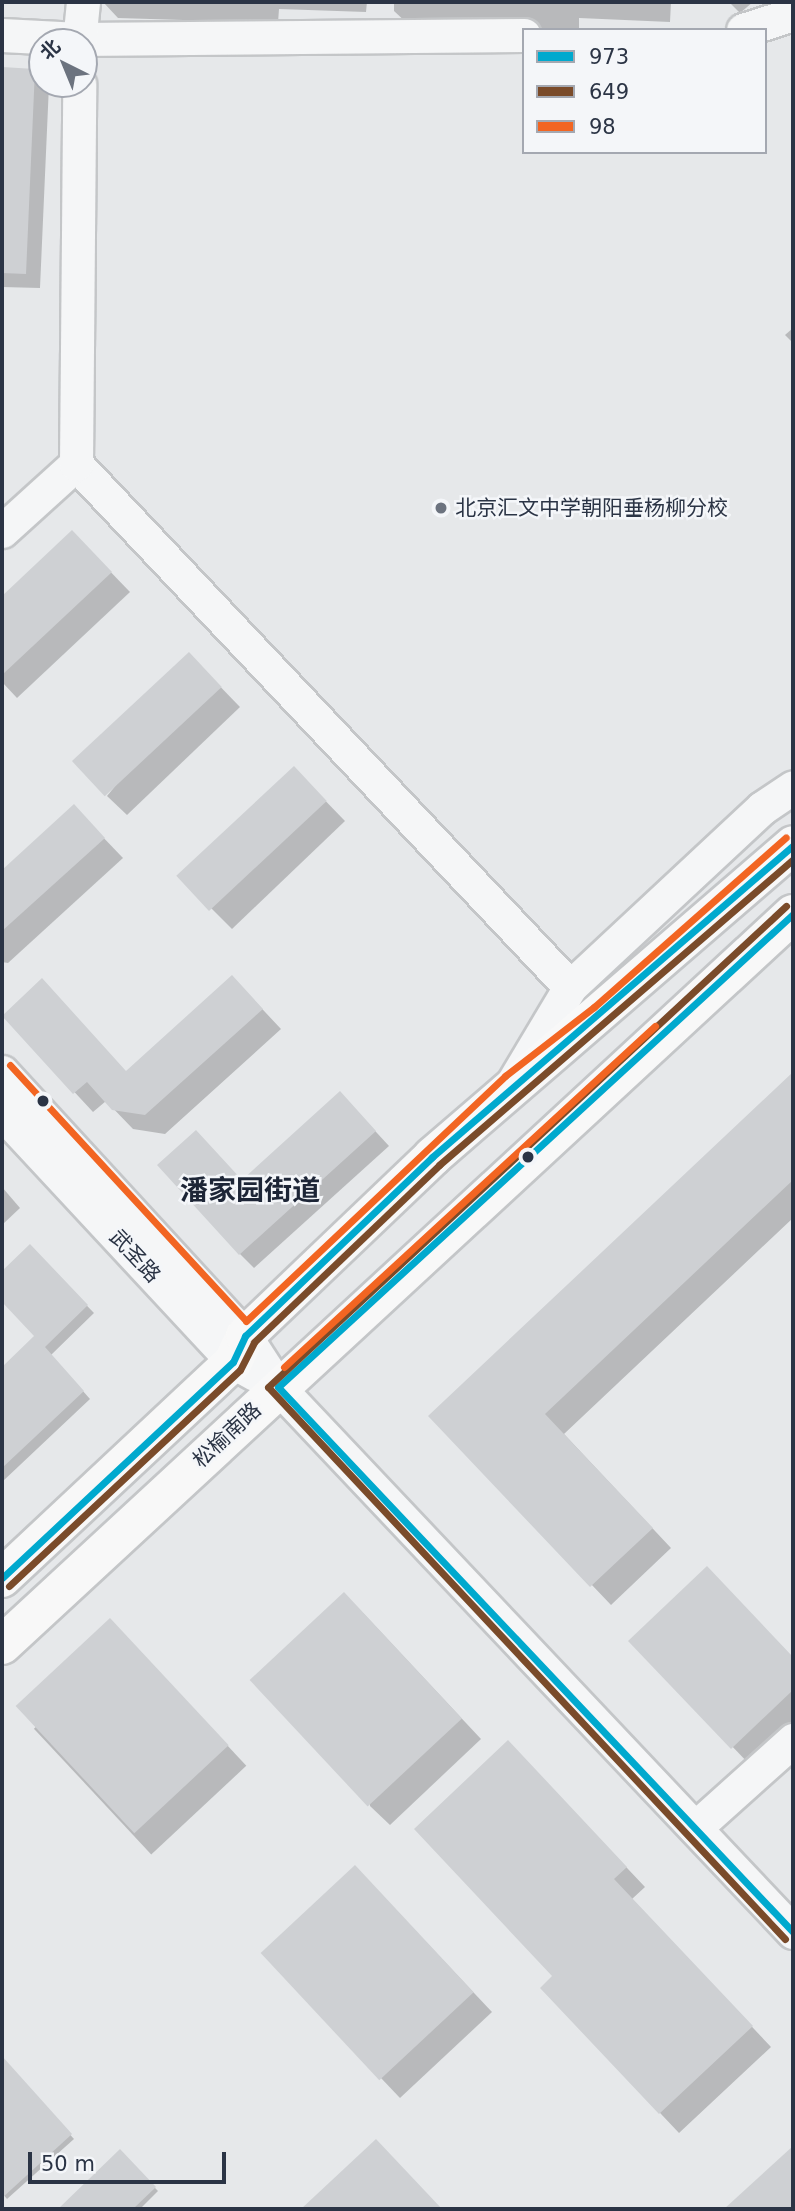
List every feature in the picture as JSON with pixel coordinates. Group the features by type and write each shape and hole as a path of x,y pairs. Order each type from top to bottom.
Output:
{"main road":[{"path":"2,1578 512,1084 601,1015 793,845"},
{"name":"松榆南路","path":"2,1645 278,1387 793,914"}],"street":[{"path":"80,28 83,2"},
{"path":"749,28 793,14"},
{"path":"2,35 28,37"},
{"path":"98,41 522,35"},
{"path":"79,98 76,464 570,987"},
{"path":"2,531 76,464"},
{"path":"512,1084 570,987 762,808 793,787"},
{"name":"武圣路","path":"2,1072 239,1349"},
{"name":"武圣路","path":"2,1113 239,1349"},
{"path":"239,1349 793,1932"},
{"path":"695,1828 793,1740"}],"building":[{"path":"2,67 28,69 28,98 34,98 26,274 2,273"},
{"path":"72,530 112,572 2,675 2,596"},
{"path":"189,652 222,687 105,796 72,761"},
{"path":"294,766 327,801 209,911 176,876"},
{"path":"74,804 105,838 2,931 2,870"},
{"path":"232,975 263,1009 145,1115 112,1110 87,1082 73,1094 2,1016 42,978 126,1071"},
{"path":"793,1072 793,1180 545,1414 653,1528 590,1587 428,1416"},
{"path":"340,1091 376,1131 239,1255 157,1165 196,1130 242,1180"},
{"path":"30,1244 88,1305 45,1347 84,1391 2,1468 2,1367 34,1336 2,1302 2,1271"},
{"path":"707,1566 793,1657 793,1690 731,1749 628,1641"},
{"path":"344,1592 462,1719 368,1807 250,1680"},
{"path":"110,1618 229,1745 134,1833 16,1706"},
{"path":"508,1740 627,1867 614,1879 753,2026 659,2114 540,1988 552,1976 414,1829"},
{"path":"355,1865 474,1992 379,2080 261,1953"},
{"path":"2,2056 72,2134 2,2198"},
{"path":"376,2139 442,2209 301,2209"},
{"path":"793,2146 793,2209 724,2209"},
{"path":"120,2149 156,2187 133,2209 58,2209"}],"transit line":[{"name":"98","path":"10,1065 246,1321 505,1076 594,1007 786,837"},
{"name":"973","path":"2,1578 233,1362 245,1336 432,1157 793,845"},
{"name":"649","path":"9,1586 240,1370 254,1342 439,1165 793,859"},
{"name":"649","path":"785,1939 268,1387 786,906"},
{"name":"973","path":"793,914 278,1387 793,1932"},
{"name":"98","path":"284,1367 655,1026"}],"place":[{"name":"北京汇文中学朝阳垂杨柳分校","path":"441,508"}],"district":[{"name":"潘家园街道","path":"250,1191"}]}
